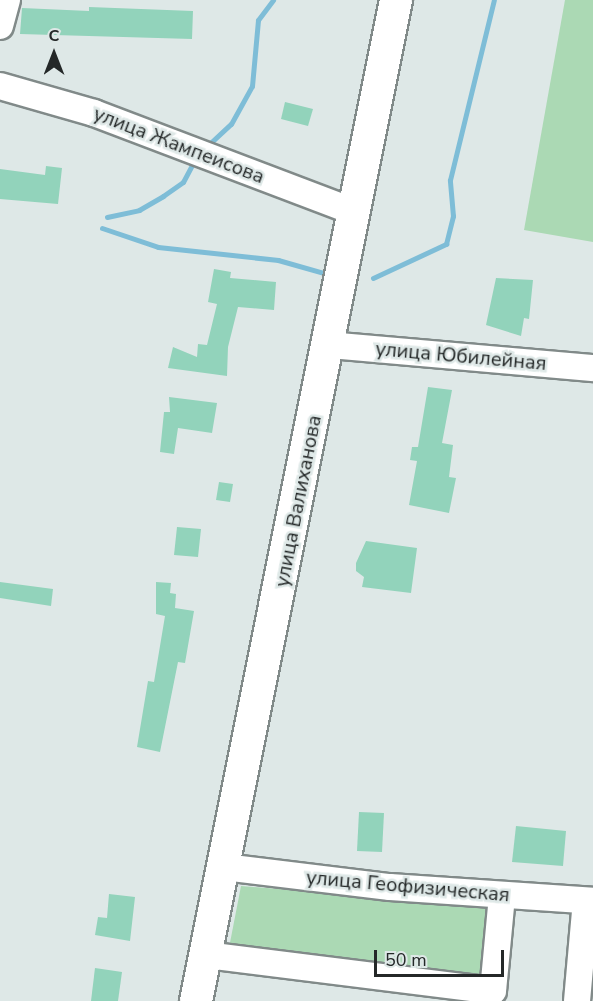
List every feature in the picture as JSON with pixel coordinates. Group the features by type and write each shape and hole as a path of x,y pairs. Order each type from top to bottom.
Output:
{"main road":[{"name":"улица Валиханова","path":"196,1001 329,345 396,0"}],"street":[{"path":"0,26 7,0"},
{"name":"улица Жампеисова","path":"0,86 94,113 355,212"},
{"name":"улица Юбилейная","path":"329,345 593,368"},
{"name":"улица Геофизическая","path":"224,867 390,887 589,901"},
{"path":"206,955 493,991 502,895"},
{"path":"577,1001 589,901"}],"green space":[{"path":"565,0 593,0 593,242 524,230"},
{"path":"241,886 496,906 488,985 228,953"}],"building":[{"path":"89,7 193,11 192,39 20,34 22,8 89,11"},
{"path":"285,102 313,109 308,126 281,119"},
{"path":"46,166 62,168 58,204 0,199 0,169 45,175"},
{"path":"214,269 231,272 230,278 276,282 274,310 238,307 228,347 227,376 168,368 173,347 197,357 198,344 207,345 217,304 208,302"},
{"path":"496,278 533,280 529,319 524,318 521,336 486,325"},
{"path":"428,387 452,390 442,443 453,445 449,477 456,478 449,513 409,505 417,461 410,460 412,447 418,447"},
{"path":"169,397 217,403 212,433 178,428 174,454 160,452 164,412 170,412"},
{"path":"219,482 233,484 230,502 216,500"},
{"path":"177,527 201,529 198,557 174,555"},
{"path":"366,541 417,548 411,593 362,587 364,577 356,571 356,563"},
{"path":"0,582 53,589 51,606 0,598"},
{"path":"156,582 171,583 170,593 176,594 175,608 194,611 185,663 178,662 160,752 137,747 148,681 154,682 165,616 156,614"},
{"path":"359,812 384,813 382,852 357,851"},
{"path":"516,826 566,831 563,866 512,862"},
{"path":"109,894 135,897 130,941 95,935 98,917 107,918"},
{"path":"95,968 122,972 118,1001 91,1001"}],"waterway":[{"path":"206,147 231,124 252,86 258,20 273,0"},
{"path":"373,278 446,244 453,216 450,180 494,0"},
{"path":"107,217 139,210 163,196 183,182 196,158"},
{"path":"102,228 158,247 278,260 324,273"}]}
